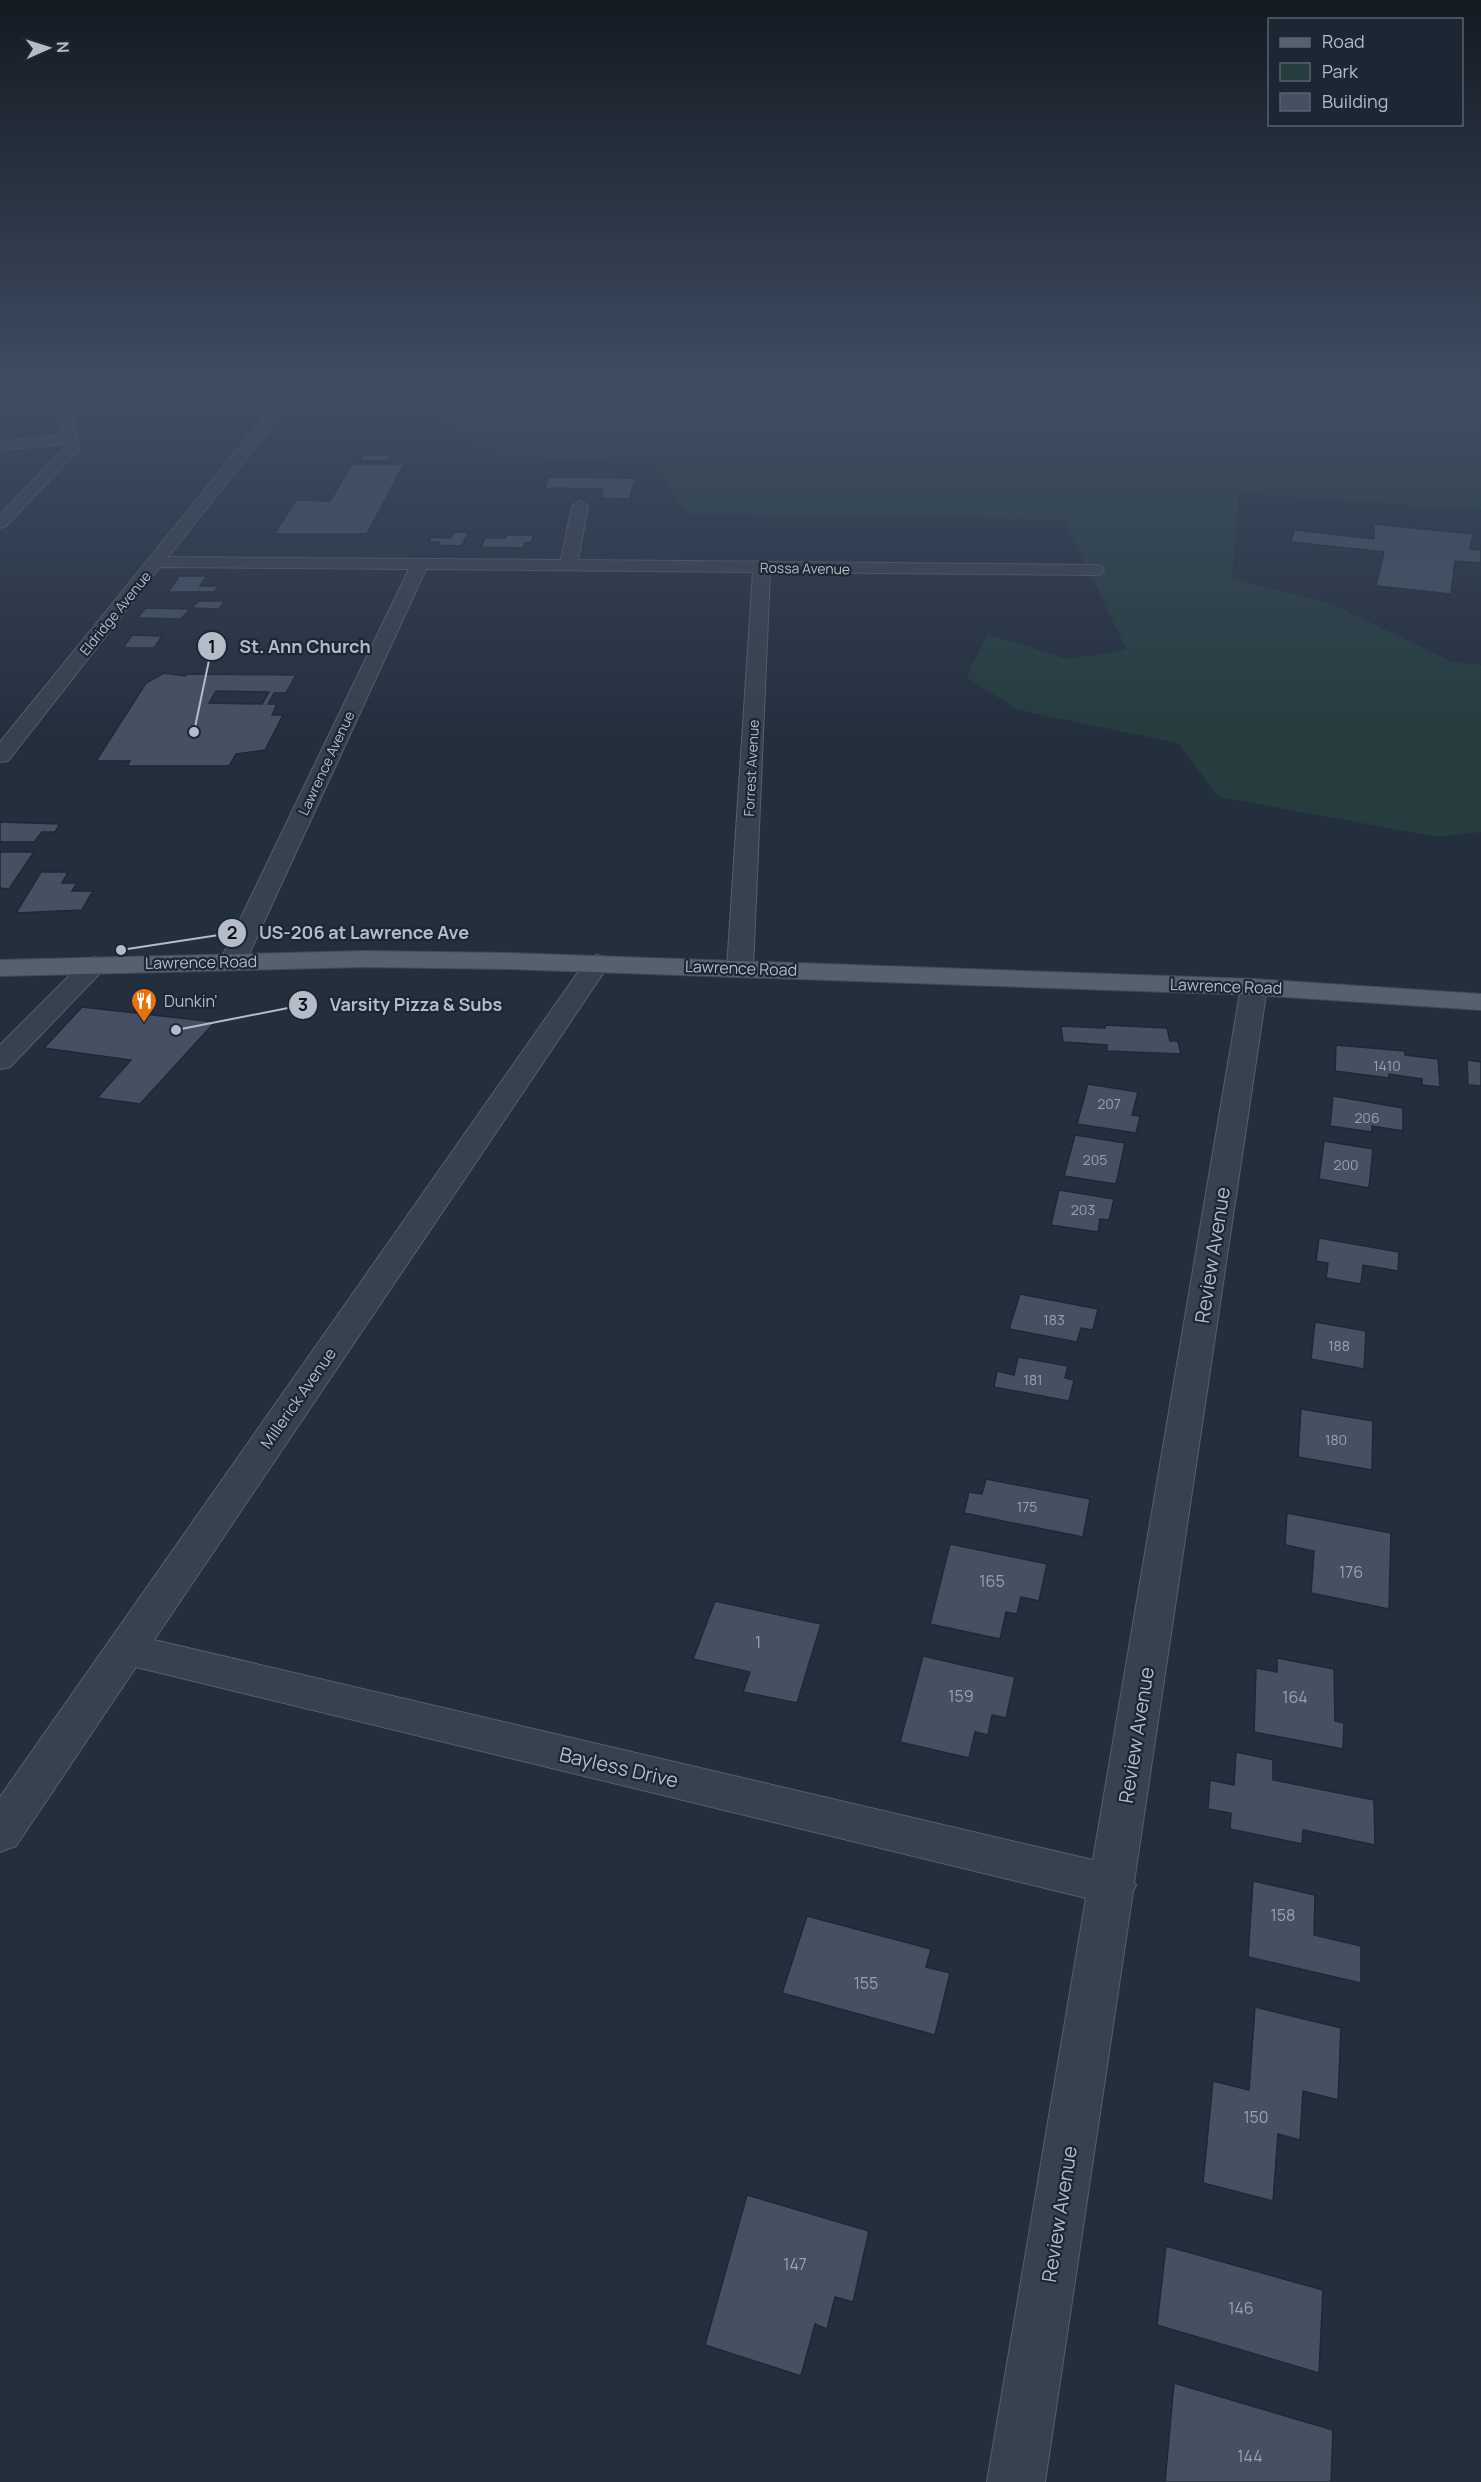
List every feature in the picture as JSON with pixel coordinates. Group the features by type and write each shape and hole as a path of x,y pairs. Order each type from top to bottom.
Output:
{"main road":[{"name":"Lawrence Road","path":"0,968 375,959 597,963 1254,987 1481,1002"}],"street":[{"path":"0,523 22,501"},
{"name":"Eldridge Avenue","path":"0,756 204,501"},
{"path":"568,566 580,506"},
{"name":"Rossa Avenue","path":"155,562 1095,570"},
{"name":"Lawrence Avenue","path":"232,962 420,564"},
{"name":"Forrest Avenue","path":"740,969 762,567"},
{"name":"Millerick Avenue","path":"0,1833 597,963"},
{"path":"0,1061 94,965"},
{"name":"Review Avenue","path":"1016,2482 1113,1885 1254,987"},
{"name":"Bayless Drive","path":"126,1649 1113,1885"}],"green space":[{"path":"678,501 1238,501 1232,578 1330,603 1452,662 1481,665 1481,832 1437,837 1219,797 1178,743 1018,710 966,677 987,634 1067,659 1127,650 1064,520 686,513"},
{"path":"1350,501 1481,501 1481,510"}],"building":[{"path":"295,501 385,501 367,534 274,534"},
{"path":"1374,524 1473,534 1470,549 1481,550 1481,563 1455,561 1451,594 1376,586 1384,552 1291,542 1294,530 1374,539"},
{"path":"454,532 469,532 461,546 437,545 439,542 429,542 431,537 451,538"},
{"path":"507,535 534,535 531,543 525,543 523,548 481,547 485,538 505,538"},
{"path":"179,576 207,576 200,586 218,586 214,592 168,592"},
{"path":"198,601 225,601 219,609 192,608"},
{"path":"146,608 190,609 181,619 137,618"},
{"path":"132,635 162,636 154,648 123,648"},
{"path":"164,673 185,676 187,674 296,675 286,693 274,693 268,704 277,704 272,715 283,715 265,750 236,754 229,766 127,766 130,761 96,761 146,683","holes":["216,691 269,692 262,704 209,703"]},
{"path":"0,822 60,824 55,832 42,832 34,842 0,842"},
{"path":"0,852 34,852 9,889 0,888"},
{"path":"41,872 68,872 62,883 77,883 72,891 93,891 82,910 16,913"},
{"path":"82,1007 215,1022 140,1104 97,1098 131,1060 44,1048"},
{"path":"1106,1025 1167,1028 1170,1041 1178,1041 1181,1054 1107,1051 1107,1045 1063,1042 1061,1026 1105,1028"},
{"path":"1336,1045 1405,1051 1405,1055 1438,1059 1440,1087 1422,1085 1422,1079 1389,1074 1389,1078 1335,1071"},
{"path":"1467,1060 1481,1062 1481,1086 1468,1085"},
{"path":"1088,1084 1138,1092 1132,1115 1140,1116 1136,1133 1077,1124"},
{"path":"1333,1096 1403,1108 1403,1131 1372,1126 1372,1132 1330,1126"},
{"path":"1075,1135 1125,1143 1116,1184 1064,1176"},
{"path":"1324,1141 1373,1149 1369,1188 1319,1179"},
{"path":"1059,1190 1114,1199 1109,1220 1100,1219 1098,1232 1051,1225"},
{"path":"1319,1238 1399,1252 1398,1271 1363,1265 1361,1284 1326,1278 1328,1263 1316,1261"},
{"path":"1020,1294 1098,1309 1093,1330 1081,1328 1077,1342 1009,1329"},
{"path":"1315,1322 1366,1331 1364,1369 1311,1359"},
{"path":"1018,1357 1068,1366 1065,1378 1074,1380 1069,1401 994,1387 997,1371 1014,1375"},
{"path":"1301,1409 1373,1421 1372,1470 1298,1457"},
{"path":"986,1479 1090,1499 1083,1537 964,1513 969,1492 982,1494"},
{"path":"1287,1513 1391,1533 1389,1609 1311,1593 1314,1551 1285,1545"},
{"path":"950,1544 1047,1564 1039,1601 1021,1597 1017,1614 1006,1612 1000,1639 930,1624"},
{"path":"715,1601 821,1624 797,1703 743,1692 750,1672 693,1659"},
{"path":"923,1656 1015,1677 1006,1718 992,1715 988,1735 975,1732 969,1758 900,1742"},
{"path":"1277,1658 1334,1669 1335,1721 1344,1723 1343,1749 1254,1732 1256,1668 1277,1672"},
{"path":"1236,1752 1273,1760 1273,1780 1374,1800 1375,1845 1303,1830 1302,1844 1230,1829 1231,1813 1208,1809 1210,1780 1234,1785"},
{"path":"1253,1881 1315,1895 1314,1935 1361,1946 1361,1983 1248,1957"},
{"path":"807,1916 931,1949 926,1967 950,1973 935,2035 782,1993"},
{"path":"1255,2007 1341,2028 1338,2100 1303,2091 1300,2140 1278,2134 1273,2201 1203,2183 1213,2081 1249,2090"},
{"path":"747,2195 869,2231 853,2302 835,2297 827,2329 815,2324 801,2376 705,2345"},
{"path":"1166,2246 1323,2290 1319,2373 1157,2325"},
{"path":"1174,2383 1333,2430 1331,2482 1165,2482"}],"place":[{"name":"St. Ann Church","path":"194,732"},
{"name":"US-206 at Lawrence Ave","path":"121,950"},
{"name":"Dunkin'","path":"144,1024"},
{"name":"Varsity Pizza & Subs","path":"176,1030"}]}
